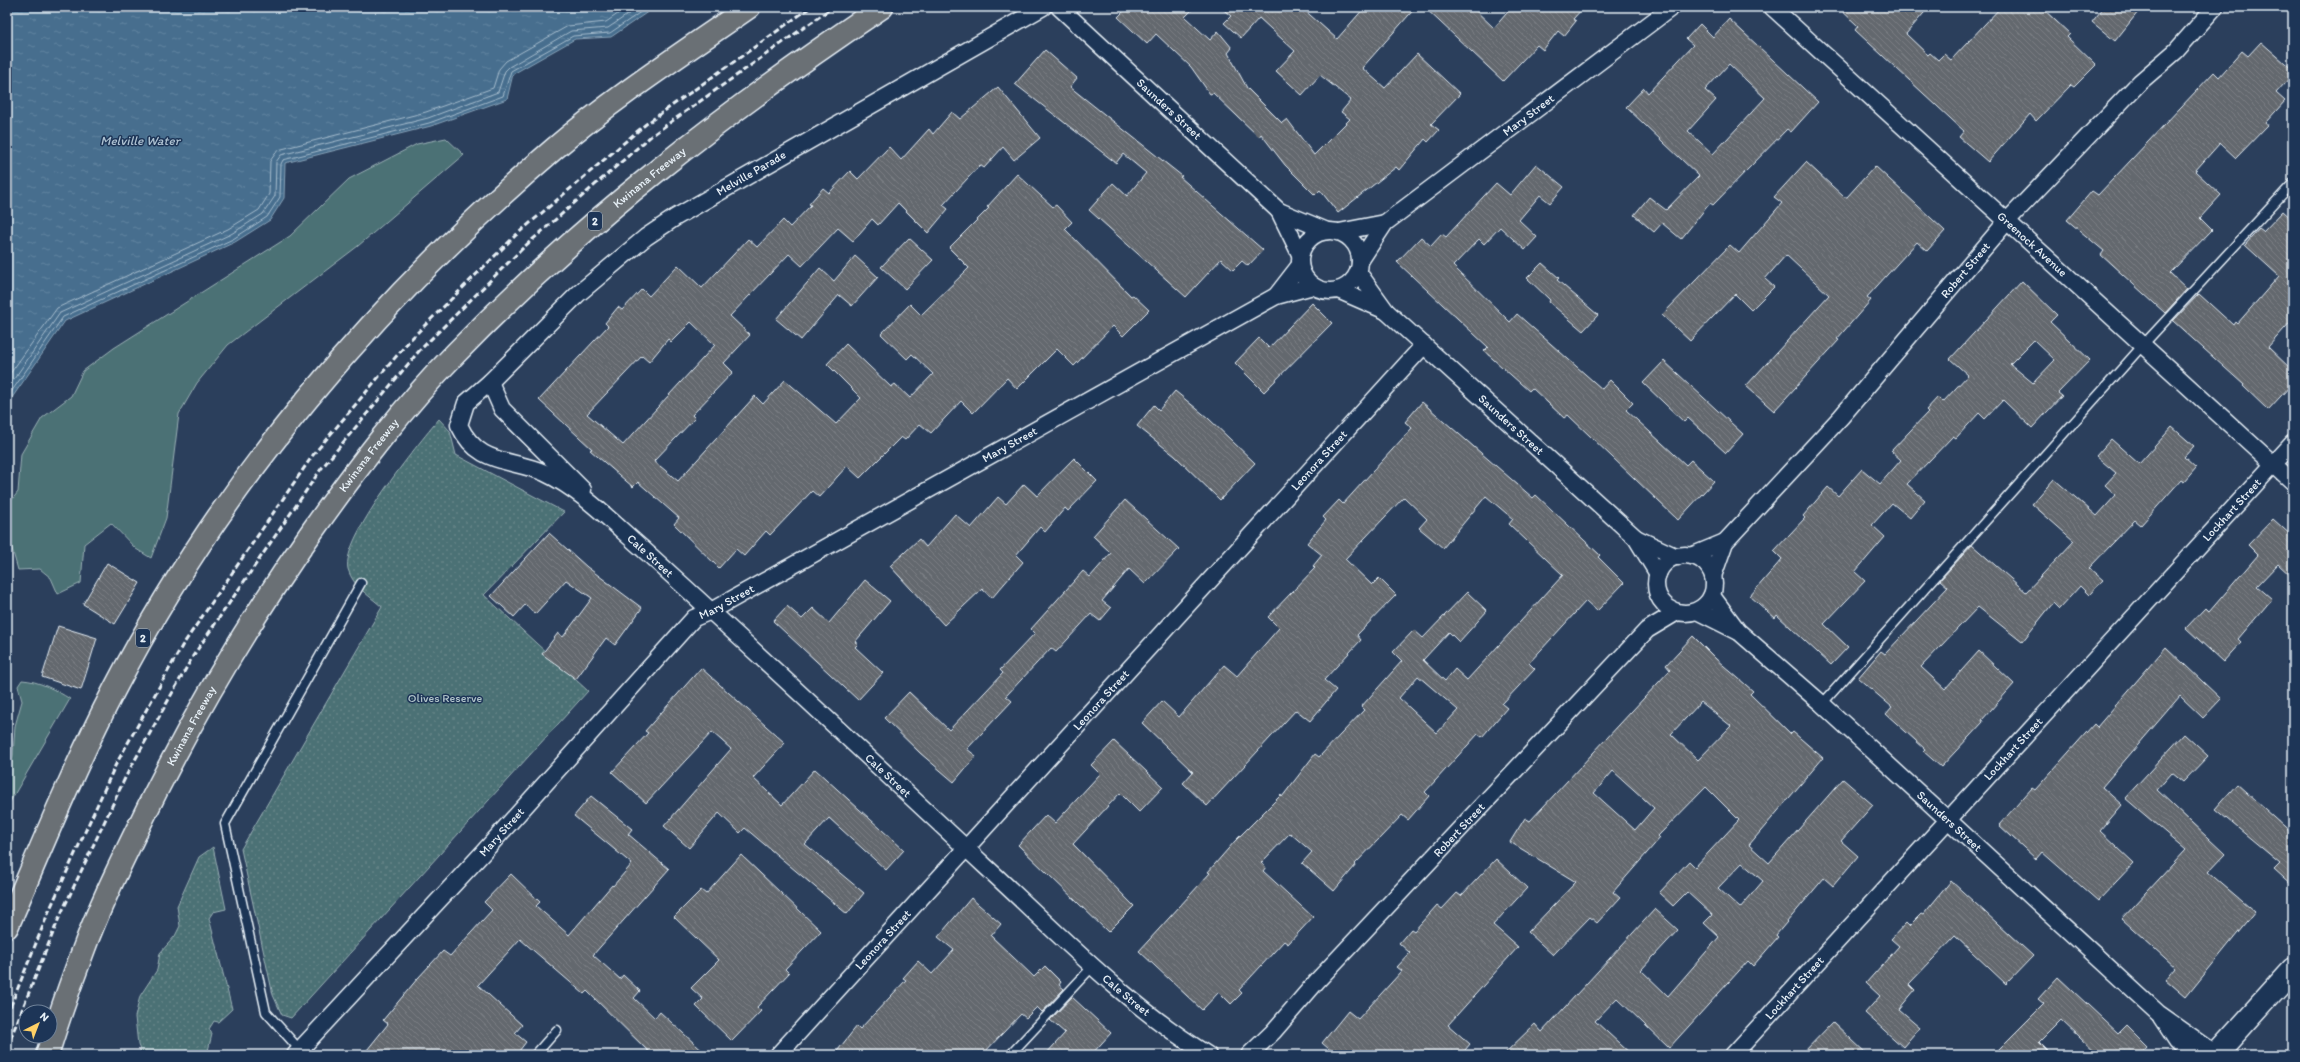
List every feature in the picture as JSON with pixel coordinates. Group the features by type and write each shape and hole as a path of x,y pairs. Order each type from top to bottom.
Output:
{"highway":[{"name":"2","path":"7,927 114,690 159,611 222,512 295,416 389,306 502,194 556,147 624,94 749,7"},
{"name":"Kwinana Freeway","path":"46,1055 83,950 110,885 157,788 215,682 266,597 354,474 454,355 545,265 604,213 680,150 745,101 882,7"},
{"path":"7,920 27,881"}],"street":[{"name":"Melville Parade","path":"490,382 578,294 646,237 676,217 1043,7"},
{"name":"Saunders Street","path":"1059,7 1279,212 1300,259"},
{"name":"Mary Street","path":"297,1052 480,856 694,618 711,611 1276,296 1313,286 1323,290 1338,290 1352,282 1359,267 1385,223 1672,7"},
{"name":"Greenock Avenue","path":"1772,7 2293,482"},
{"name":"Robert Street","path":"1713,576 1724,542 1841,417 2007,221 2135,88 2176,51 2214,7"},
{"name":"Saunders Street","path":"1279,212 1333,231"},
{"name":"Mary Street","path":"1276,296 1300,259 1309,239 1318,233 1385,223"},
{"path":"1333,231 1353,242 1359,251 1359,267"},
{"path":"1300,259 1303,275 1313,286"},
{"name":"Saunders Street","path":"1359,267 1386,311 1636,538 1658,574"},
{"name":"Saunders Street","path":"1338,290 1386,311"},
{"name":"Leonora Street","path":"778,1055 1424,345"},
{"name":"Cale Street","path":"610,519 566,472 502,409 490,382 466,403 458,425 466,440 482,453 506,462 545,473 570,488 610,519 1093,966 1168,1030 1208,1055"},
{"name":"Lockhart Street","path":"1733,1055 1948,822 2293,443"},
{"name":"Saunders Street","path":"1636,538 1684,556 1701,560 1709,567 1713,576"},
{"name":"Robert Street","path":"1684,556 1724,542"},
{"path":"1684,556 1663,565 1658,574 1656,584 1657,594 1668,608 1687,614 1697,611 1705,606 1712,596 1715,586 1713,576"},
{"name":"Robert Street","path":"1647,630 1657,594"},
{"name":"Saunders Street","path":"1712,596 1738,632"},
{"name":"Saunders Street","path":"1697,611 1738,632 1822,704 1948,822 2158,1012 2215,1055"},
{"name":"Robert Street","path":"1249,1055 1273,1032 1317,981 1647,630 1677,612"},
{"path":"2215,1055 2293,969"},
{"name":"Saunders Street","path":"2158,1012 2177,1041 2192,1055"},
{"name":"Cale Street","path":"1168,1030 1185,1055"},
{"name":"Robert Street","path":"1262,1055 1273,1032"}],"lane":[{"path":"1822,704 2143,345 2293,183"},
{"path":"297,1052 266,1012 224,824 361,583"},
{"path":"1010,1055 1093,966"},
{"path":"535,1055 557,1030"}],"green space":[{"path":"446,138 464,155 358,246 228,345 197,383 179,414 166,518 151,558 136,549 111,523 84,544 81,583 58,594 51,578 40,569 18,570 7,531 7,506 18,492 21,454 42,418 71,396 83,371 114,348 290,236 349,179 417,144"},
{"name":"Olives Reserve","path":"439,419 450,431 456,455 564,512 484,595 588,691 291,1018 282,1015 273,995 241,849 382,607 358,586 350,575 348,569 349,555 356,536 383,492 399,469"},
{"path":"22,680 47,686 70,699 7,807 7,778 13,755 15,726 22,701 18,686"},
{"path":"213,847 226,909 213,912 209,918 232,1009 218,1022 214,1021 209,1029 212,1034 207,1055 142,1055 138,1045 135,1017 140,996 157,970 160,953 175,936 180,926 177,906 199,857"}],"water":[{"name":"Melville Water","path":"7,7 655,7 611,37 575,39 513,74 507,99 431,126 285,163 284,198 270,220 235,242 65,321 7,405"}],"building":[{"path":"1128,7 1195,7 1185,17 1210,40 1218,31 1232,48 1228,53 1247,88 1282,123 1287,119 1314,155 1350,119 1341,112 1351,100 1320,75 1302,95 1276,71 1295,51 1259,18 1241,38 1224,23 1231,16 1220,7 1301,7 1337,39 1365,7 1416,7 1362,68 1385,88 1417,54 1460,94 1431,124 1439,130 1428,142 1425,139 1399,170 1396,167 1338,213 1320,190 1315,195 1285,165 1261,134 1259,137 1213,93 1210,94 1191,67 1156,34 1147,44 1118,17"},
{"path":"1424,7 1472,7 1494,28 1512,7 1584,7 1573,19 1576,21 1564,36 1558,31 1543,50 1537,45 1503,81"},
{"path":"1838,7 1929,7 1906,34 1928,55 1930,53 1938,60 1944,54 1951,60 2001,7 2041,7 2070,34 2067,37 2096,65 2074,87 2071,85 2036,121 2030,114 1988,162 1959,137 1964,131 1855,30 1858,26"},
{"path":"2104,7 2142,7 2115,41 2092,22"},
{"path":"1729,19 1818,102 1791,132 1787,129 1713,205 1710,203 1681,239 1662,223 1654,232 1634,215 1649,197 1666,210 1699,176 1626,107 1644,88 1648,93 1693,45 1686,39 1700,24 1713,37","holes":["1729,64 1765,98 1713,154 1688,131 1716,100 1705,90"]},
{"path":"2261,42 2293,70 2293,74 2276,93 2285,101 2266,122 2268,125 2236,158 2220,143 2195,171 2221,195 2200,218 2212,230 2170,273 2187,289 2165,313 2101,255 2104,251 2067,220 2092,191 2098,195 2214,72 2219,77 2242,51 2248,56"},
{"path":"1045,50 1077,78 1070,87 1182,176 1180,177 1263,250 1248,266 1242,261 1233,270 1221,259 1186,297 1089,210 1113,183 1127,196 1146,173 1123,154 1116,163 1015,84"},
{"path":"998,87 1040,138 1014,160 1003,147 984,168 980,165 943,205 948,209 928,233 898,203 878,225 872,219 853,241 838,228 802,266 789,254 730,316 750,335 724,363 733,372 692,415 695,418 654,461 678,481 755,396 763,404 785,380 836,424 861,398 827,364 846,344 891,387 895,384 910,398 933,374 912,354 907,359 881,334 910,304 921,315 969,268 949,248 989,208 987,207 1017,174 1053,207 1056,205 1072,222 1065,229 1131,296 1133,295 1149,310 1123,336 1113,326 1074,366 1057,349 1017,389 1007,378 973,413 961,401 931,433 920,424 905,440 901,437 860,478 847,466 819,497 812,491 770,535 766,531 744,556 736,549 719,568 674,524 679,518 638,482 633,487 590,450 592,449 539,400 608,326 605,323 618,307 622,310 642,289 649,296 678,265 702,288 748,239 757,247 783,220 790,227 811,205 809,204 823,188 829,193 850,171 858,179 889,147 901,160 929,129 933,134 952,112 960,119","holes":["691,322 715,345 623,445 587,414 642,356 649,362 668,339 671,342"]},
{"path":"1806,162 1844,197 1847,197 1875,166 1945,231 1927,251 1917,242 1867,297 1871,300 1837,339 1839,340 1774,411 1746,386 1829,295 1786,255 1765,279 1774,287 1751,310 1735,294 1690,341 1662,315 1730,245 1739,253 1782,203 1774,197"},
{"path":"1536,164 1564,187 1550,203 1540,195 1519,220 1537,237 1525,250 1500,227 1484,244 1479,239 1453,266 1510,322 1517,314 1602,389 1610,380 1633,403 1626,410 1686,465 1691,460 1714,481 1678,520 1568,415 1564,418 1532,388 1529,391 1484,351 1488,347 1397,262 1421,237 1431,246 1442,234 1446,237 1496,183 1510,195"},
{"path":"2283,211 2293,220 2293,319 2268,347 2293,371 2293,383 2268,410 2243,386 2244,385 2173,321 2199,294 2233,325 2235,322 2237,324 2279,276 2245,245 2259,229 2263,232"},
{"path":"909,238 933,260 905,289 881,267"},
{"path":"855,256 878,277 852,306 839,295 801,340 776,319 820,268 834,281"},
{"path":"1542,263 1559,278 1557,280 1598,315 1583,331 1549,302 1550,300 1527,278"},
{"path":"2022,281 2057,315 2050,322 2090,360 2058,393 2062,396 2032,428 2003,400 1985,419 1979,413 1956,438 1953,436 1907,484 1925,500 1910,518 1892,503 1872,525 1885,537 1855,572 1865,581 1824,624 1848,647 1831,665 1777,615 1775,618 1750,596 1782,559 1774,551 1805,518 1803,516 1828,487 1838,496 1862,469 1880,484 1901,460 1891,451 1928,412 1926,410 1938,397 1943,402 1968,375 1950,359","holes":["2034,340 2055,360 2033,383 2010,364"]},
{"path":"1312,303 1332,323 1264,392 1235,363 1259,338 1269,348"},
{"path":"1664,361 1743,434 1726,453 1688,418 1684,422 1643,383"},
{"path":"1175,391 1208,418 1255,463 1220,500 1175,456 1137,426 1154,405 1159,410"},
{"path":"1422,402 1533,498 1536,495 1600,555 1598,557 1624,583 1597,611 1586,601 1529,663 1535,669 1502,704 1507,708 1482,737 1478,734 1425,792 1429,796 1408,820 1402,815 1355,864 1356,865 1334,891 1302,863 1312,852 1290,833 1261,863 1266,867 1263,871 1313,917 1288,944 1284,941 1239,990 1242,993 1231,1004 1219,992 1202,1010 1139,951 1210,873 1208,872 1235,841 1281,795 1282,797 1315,754 1319,757 1364,710 1361,707 1402,661 1393,652 1414,630 1423,638 1467,592 1487,611 1459,642 1449,632 1423,660 1445,681 1455,669 1467,680 1563,575 1509,524 1513,519 1486,496 1443,548 1419,528 1427,519 1404,497 1345,559 1372,585 1379,578 1396,595 1357,635 1361,640 1324,680 1336,690 1310,721 1296,710 1207,806 1183,783 1193,772 1142,723 1162,701 1179,717 1224,665 1237,676 1279,628 1268,617 1315,568 1313,566 1322,555 1307,543 1326,520 1323,517 1339,500 1343,504 1412,428 1405,422","holes":["1418,676 1458,710 1437,733 1399,698"]},
{"path":"2172,427 2194,446 2184,457 2196,468 2184,482 2181,480 2141,525 2135,520 2089,568 2103,580 2089,595 2080,586 2059,609 2053,603 2022,642 1978,607 1921,667 1945,689 1979,651 2014,684 1982,720 1983,722 1941,767 1923,751 1925,749 1886,714 1892,707 1858,678 1881,651 1885,654 1948,587 1940,580 1972,545 2026,592 2074,541 2032,504 2054,479 2097,516 2116,495 2105,485 2116,473 2096,456 2111,439 2139,464"},
{"path":"1074,458 1097,481 1068,511 1065,508 1045,532 1040,527 1016,555 1023,562 992,598 982,589 944,625 890,566 919,539 926,547 955,514 971,528 998,497 1006,504 1024,484 1037,496"},
{"path":"1125,500 1179,549 1145,584 1129,569 1102,601 1111,608 1100,621 1091,614 1056,652 1051,648 1006,696 1012,701 967,749 976,756 954,782 920,753 884,718 909,692 949,730 1003,673 1000,670 1035,633 1031,629 1083,571 1090,577 1111,553 1093,536"},
{"path":"2273,519 2293,537 2293,578 2278,564 2257,586 2272,599 2238,639 2241,642 2223,662 2186,628 2205,608 2209,612 2258,555 2248,545"},
{"path":"549,533 587,567 642,608 615,645 606,638 576,679 542,654 558,633 563,637 592,598 566,580 535,614 525,605 514,617 491,596"},
{"path":"107,563 140,583 115,624 83,604"},
{"path":"865,580 890,601 855,642 858,644 855,647 883,673 858,700 773,621 787,606 802,619 813,608 829,623"},
{"path":"58,626 97,638 81,690 42,677"},
{"path":"1693,636 1716,659 1753,691 1750,694 1791,734 1793,732 1823,758 1749,845 1769,863 1843,779 1873,805 1841,841 1858,856 1833,886 1824,878 1776,935 1778,937 1753,966 1748,961 1669,1048 1617,998 1595,1021 1632,1055 1503,1055 1535,1024 1542,1032 1655,909 1678,930 1641,970 1668,996 1719,937 1704,923 1712,915 1687,892 1673,906 1659,893 1689,861 1695,867 1739,820 1706,787 1658,836 1660,838 1613,892 1620,898 1597,923 1590,917 1553,955 1528,932 1576,882 1510,842 1525,818 1530,821 1670,670 1666,665","holes":["1701,702 1731,726 1698,760 1671,734","1613,771 1654,808 1635,830 1594,793","1742,863 1763,881 1740,908 1718,888"]},
{"path":"2166,647 2221,699 2203,718 2180,696 2102,787 2122,805 2100,831 2134,863 2098,901 2042,852 2036,859 1999,825 2032,788 2035,790 2094,724 2097,727"},
{"path":"701,668 785,743 753,778 782,805 815,769 904,850 886,870 829,818 805,844 864,893 847,914 745,828 740,833 719,813 689,848 664,826 731,749 712,732 646,803 612,772 648,733 645,731"},
{"path":"2184,734 2208,756 2183,782 2172,773 2157,790 2225,854 2208,872 2255,912 2186,997 2165,979 2175,967 2122,919 2186,850 2125,798"},
{"path":"1114,741 1163,787 1139,812 1120,793 1073,844 1134,906 1108,932 1018,845 1046,815 1055,823 1100,774 1091,765"},
{"path":"2237,784 2293,834 2293,886 2274,869 2280,863 2215,809"},
{"path":"591,796 632,829 628,834 669,869 593,955 620,979 623,975 640,991 634,998 655,1018 660,1012 707,1055 652,1055 587,991 584,994 520,939 478,985 522,1025 515,1033 526,1042 516,1055 363,1055 388,1024 383,1020 418,978 443,951 450,956 492,910 484,902 511,874 540,902 536,906 569,935 612,885 613,886 632,864 574,816"},
{"path":"741,855 821,931 785,969 789,973 757,1007 761,1011 732,1041 696,1006 703,999 691,988 719,960 674,917 701,890 706,894"},
{"path":"1496,859 1527,888 1493,925 1518,947 1448,1025 1470,1044 1461,1055 1336,1055 1322,1043 1348,1011 1358,1019 1402,971 1397,967 1410,953 1399,943 1411,929 1414,931 1437,905 1442,909 1457,893 1461,896"},
{"path":"1951,881 2033,956 2006,984 1955,936 1909,984 1915,990 1899,1009 1920,1027 1903,1047 1865,1013 1880,996 1866,983 1899,946 1891,939 1906,923 1909,926 1921,914 1923,915"},
{"path":"971,898 1001,924 991,936 1034,977 1045,966 1061,982 1059,985 1064,989 1042,1012 1037,1007 1026,1018 1021,1014 982,1055 834,1055 857,1026 860,1029 906,980 903,978 918,961 932,974 954,950 938,937"},
{"path":"2058,977 2118,1033 2126,1025 2147,1046 2139,1055 2098,1055 2061,1020 2039,1042 2052,1055 1993,1055 2044,1004 2038,999"},
{"path":"1072,997 1111,1033 1091,1055 1045,1055 1065,1033 1050,1020"},
{"path":"1833,1022 1868,1055 1801,1055"}],"railway":[{"path":"7,1015 49,911 115,766 182,646 313,455 410,340 516,235 646,124 811,7"},
{"path":"7,1047 59,918 126,776 193,656 321,469 419,351 524,247 651,136 833,7"}]}
